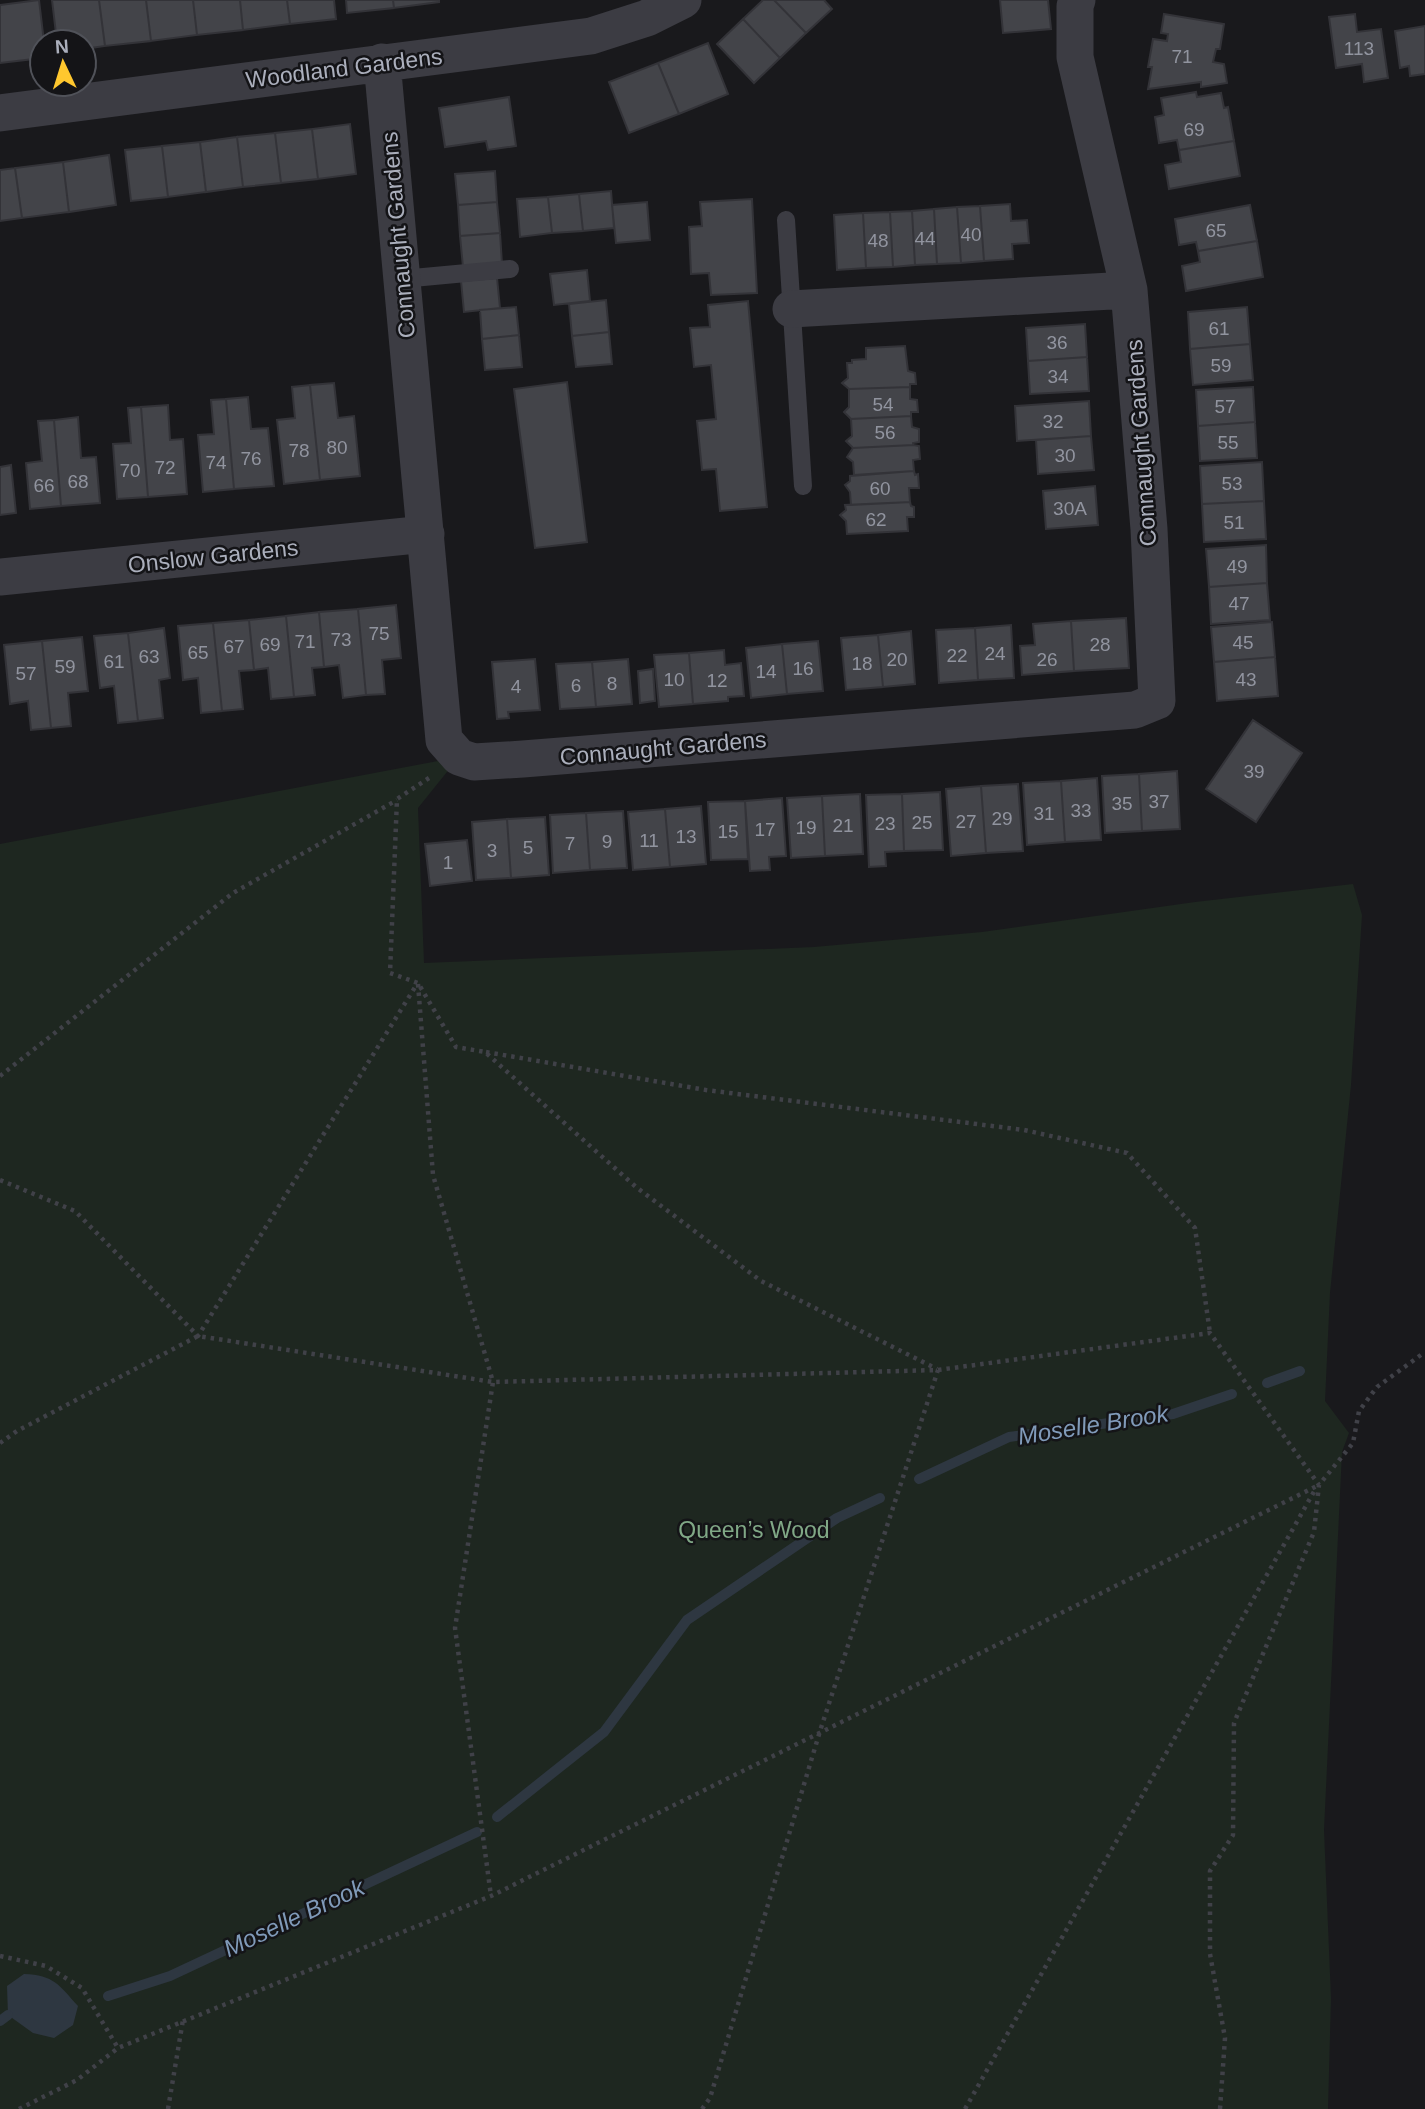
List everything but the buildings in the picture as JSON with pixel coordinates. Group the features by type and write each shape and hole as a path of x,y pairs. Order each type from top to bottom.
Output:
{"street":[{"name":"Woodland Gardens","path":"0,113 592,36 647,18 682,0"},
{"name":"Connaught Gardens","path":"382,62 444,740 458,757 474,762 1135,710 1157,701 1149,529 1129,290 1075,57 1077,0"},
{"path":"791,309 1129,290"},
{"name":"Onslow Gardens","path":"0,578 426,534"}],"lane":[{"path":"786,220 803,486"},
{"path":"402,279 510,269"}],"path":[{"path":"0,1076 233,893 397,799 458,757"},
{"path":"397,799 390,973 418,983 456,1047 706,1090 1024,1130 1127,1153 1195,1228 1210,1333 1319,1485 1314,1532 1234,1723 1233,1835 1210,1871 1210,1954 1225,2038 1220,2109"},
{"path":"0,1443 17,1431 198,1336 418,983"},
{"path":"418,983 433,1175 493,1382 454,1628 491,1896"},
{"path":"485,1052 636,1187 761,1281 939,1370"},
{"path":"0,1180 75,1211 198,1336 493,1382 939,1370 1210,1333"},
{"path":"965,2109 1319,1485 1353,1443 1359,1411 1377,1387 1425,1352"},
{"path":"702,2109 710,2098 820,1731 939,1370"},
{"path":"19,2109 77,2080 117,2048 491,1896 1319,1485"},
{"path":"0,1956 46,1966 82,1988 117,2048"},
{"path":"168,2109 183,2020"}],"green space":[{"name":"Queen’s Wood","path":"459,757 418,808 424,963 814,947 982,932 1195,902 1353,884 1362,915 1351,1085 1330,1293 1325,1401 1349,1433 1342,1452 1324,1830 1331,1998 1328,2109 0,2109 0,844"}],"shaded area":[{"path":"24,1974 49,1979 66,1992 78,2006 73,2025 54,2038 33,2033 8,2015 7,1986"}],"waterway":[{"name":"Moselle Brook","path":"1267,1383 1300,1371"},
{"name":"Moselle Brook","path":"919,1479 1009,1437 1173,1414 1232,1394"},
{"name":"Moselle Brook","path":"497,1817 604,1732 687,1620 837,1518 880,1498"},
{"name":"Moselle Brook","path":"108,1996 170,1976 477,1832"},
{"name":"Moselle Brook","path":"0,2021 8,2015"}]}
